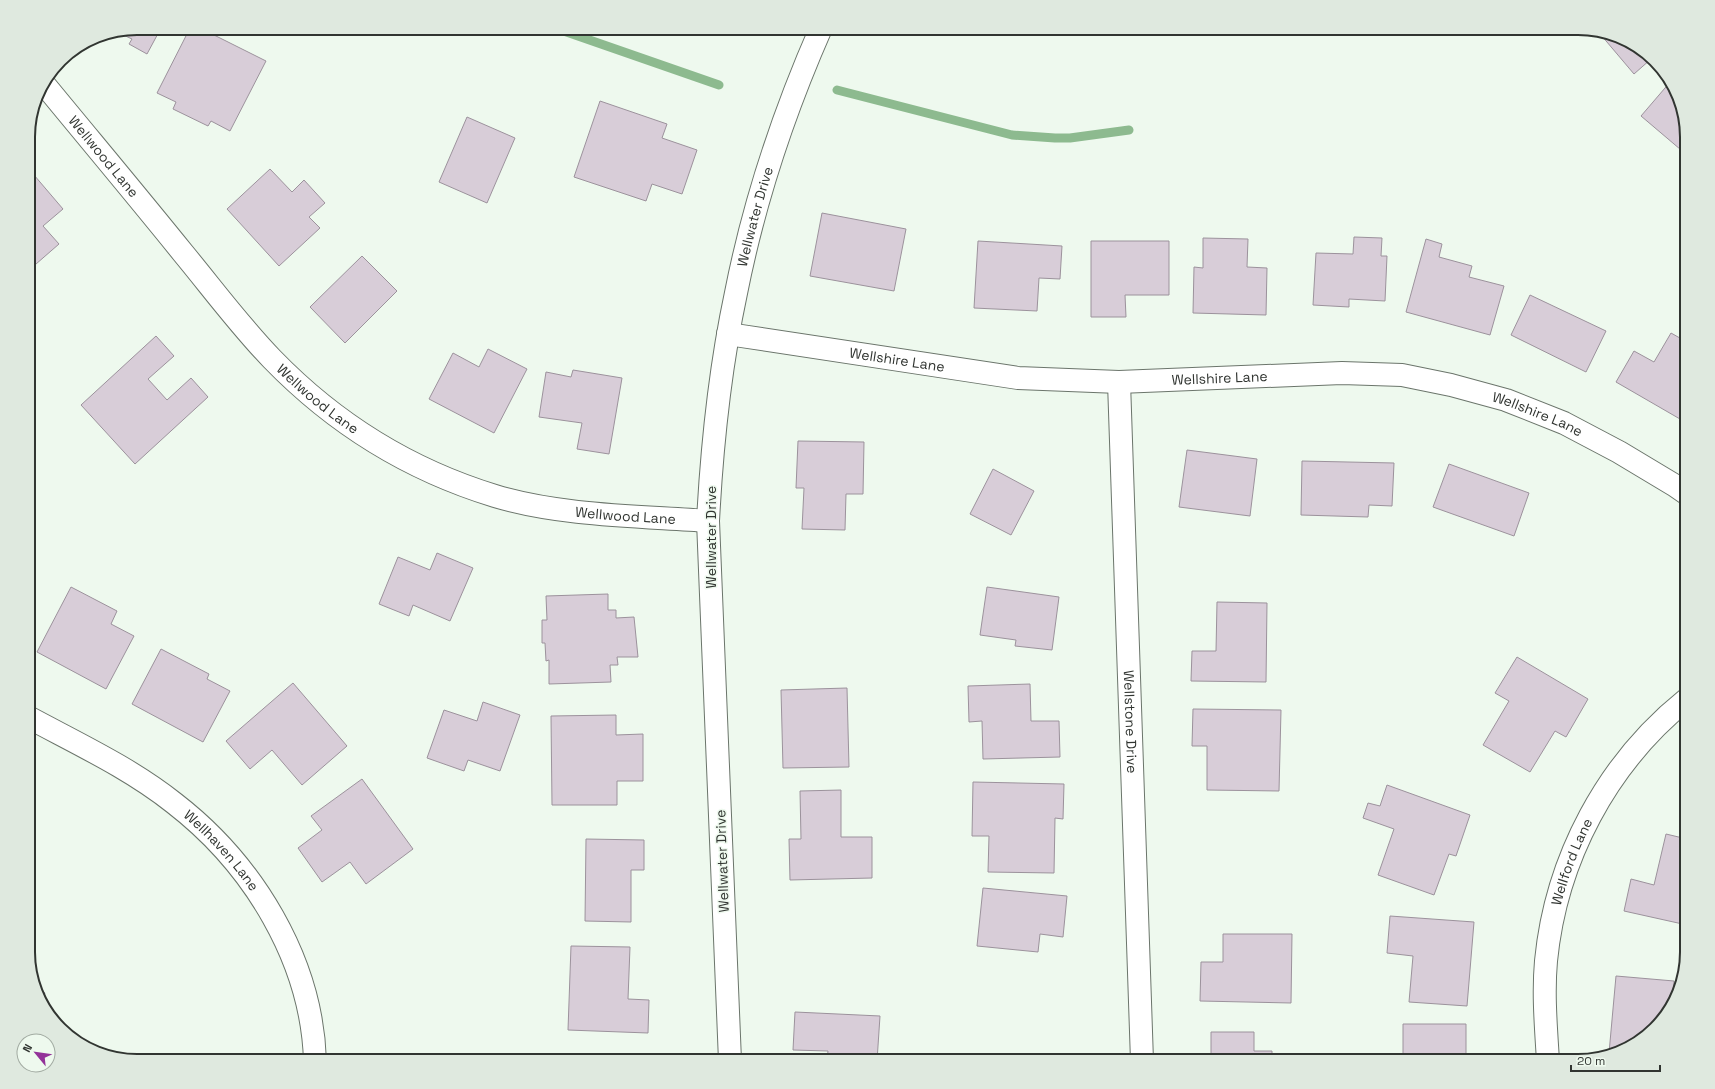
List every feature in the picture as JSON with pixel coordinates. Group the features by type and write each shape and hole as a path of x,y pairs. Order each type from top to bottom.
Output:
{"street":[{"name":"Wellwater Drive","path":"730,1054 708,521 716,417 728,334 745,252 779,137 805,64 818,35"},
{"name":"Wellwood Lane","path":"48,89 260,346 318,402 367,438 412,463 497,496 544,507 708,521"},
{"name":"Wellshire Lane","path":"728,334 996,376 1018,378 1119,382 1342,373 1402,375 1451,385 1506,400 1564,423 1619,452 1680,489"},
{"name":"Wellstone Drive","path":"1119,382 1142,1054"},
{"name":"Wellford Lane","path":"1548,1054 1545,994 1546,962 1550,930 1557,898 1567,866 1591,812 1608,785 1642,743 1680,706"},
{"name":"Wellhaven Lane","path":"35,721 120,767 146,783 175,803 224,849 262,899 289,950 301,980 308,1005 315,1054"}],"building":[{"path":"157,35 147,54 129,44 132,39 125,36"},
{"path":"186,35 214,35 266,61 230,131 211,121 208,126 173,109 176,102 157,93"},
{"path":"1603,38 1635,52 1647,62 1634,74"},
{"path":"1666,87 1677,111 1680,149 1641,116"},
{"path":"600,101 667,124 662,138 697,150 682,194 652,184 646,201 574,177"},
{"path":"467,117 515,138 487,203 439,182"},
{"path":"270,169 292,192 304,180 325,203 309,217 320,228 279,266 227,209"},
{"path":"35,176 63,209 43,226 59,244 35,265"},
{"path":"822,213 906,229 894,291 810,276"},
{"path":"1354,237 1382,238 1381,256 1387,256 1385,301 1349,299 1349,307 1313,305 1316,253 1353,254"},
{"path":"1203,238 1248,239 1247,267 1267,268 1266,315 1193,313 1194,267 1203,268"},
{"path":"1426,239 1442,244 1439,257 1472,266 1469,277 1504,286 1490,335 1406,312"},
{"path":"978,241 1062,246 1060,279 1039,278 1037,311 974,308"},
{"path":"1091,241 1169,241 1169,295 1125,295 1126,317 1091,317"},
{"path":"362,256 397,291 345,343 310,307"},
{"path":"1530,295 1606,331 1586,372 1511,335"},
{"path":"1671,333 1680,338 1680,419 1616,382 1634,351 1654,362"},
{"path":"156,336 174,356 148,379 167,400 191,378 208,397 135,464 81,405"},
{"path":"488,349 527,369 494,433 429,399 453,353 479,367"},
{"path":"573,370 622,378 609,454 577,449 582,423 539,417 546,372 571,377"},
{"path":"798,441 864,442 863,494 846,494 845,530 802,529 804,488 796,488"},
{"path":"1187,450 1257,459 1250,516 1179,507"},
{"path":"1302,461 1394,463 1392,506 1369,505 1368,517 1301,515"},
{"path":"1449,464 1529,493 1514,536 1433,507"},
{"path":"993,469 1034,491 1011,535 970,514"},
{"path":"437,553 473,568 450,621 413,605 409,616 379,604 398,557 430,570"},
{"path":"71,587 117,611 111,624 134,636 106,689 37,652"},
{"path":"987,587 1059,597 1052,650 1015,646 1016,640 980,635"},
{"path":"608,594 608,610 616,610 616,618 634,617 638,657 617,657 618,665 610,665 611,682 549,684 549,660 546,661 545,643 542,643 542,620 547,620 546,596"},
{"path":"1217,602 1267,603 1266,682 1191,681 1192,651 1216,651"},
{"path":"161,649 209,674 207,679 230,691 203,742 132,704"},
{"path":"1517,657 1588,699 1566,737 1555,731 1530,772 1483,745 1509,701 1495,693"},
{"path":"293,683 347,746 302,785 272,750 250,769 226,741"},
{"path":"1030,684 1031,721 1059,721 1060,757 983,759 982,721 969,722 968,686"},
{"path":"847,688 849,767 783,768 781,690"},
{"path":"483,702 520,715 500,771 468,760 464,771 427,758 444,710 477,721"},
{"path":"1193,709 1281,710 1279,791 1207,790 1207,746 1192,746"},
{"path":"616,715 616,735 643,734 643,781 617,781 617,805 552,805 551,716"},
{"path":"362,779 413,849 366,884 350,862 322,882 298,848 322,830 311,816"},
{"path":"973,782 1064,784 1063,819 1055,818 1054,873 988,872 989,836 972,836"},
{"path":"1387,785 1470,815 1456,856 1449,854 1434,895 1378,875 1394,829 1363,818 1368,803 1380,806"},
{"path":"841,790 841,837 872,837 872,878 790,880 789,839 801,839 800,791"},
{"path":"1666,834 1680,837 1680,923 1624,911 1631,879 1654,885"},
{"path":"586,839 644,840 644,870 631,870 631,922 585,921"},
{"path":"983,888 1067,896 1063,937 1040,934 1038,952 977,946"},
{"path":"1390,916 1474,922 1467,1006 1409,1002 1413,956 1387,953"},
{"path":"1223,934 1292,934 1291,1003 1200,1001 1201,962 1223,962"},
{"path":"571,946 630,947 628,999 649,1000 648,1033 568,1030"},
{"path":"1616,976 1674,981 1674,988 1663,1009 1655,1019 1635,1037 1609,1049"},
{"path":"795,1012 880,1016 877,1054 828,1054 828,1051 793,1050"},
{"path":"1403,1024 1466,1024 1466,1054 1403,1054"},
{"path":"1211,1032 1254,1032 1254,1051 1272,1051 1272,1054 1211,1054"}],"waterway":[{"path":"575,35 719,85"},
{"path":"837,90 1012,135 1070,138 1129,130"}]}
